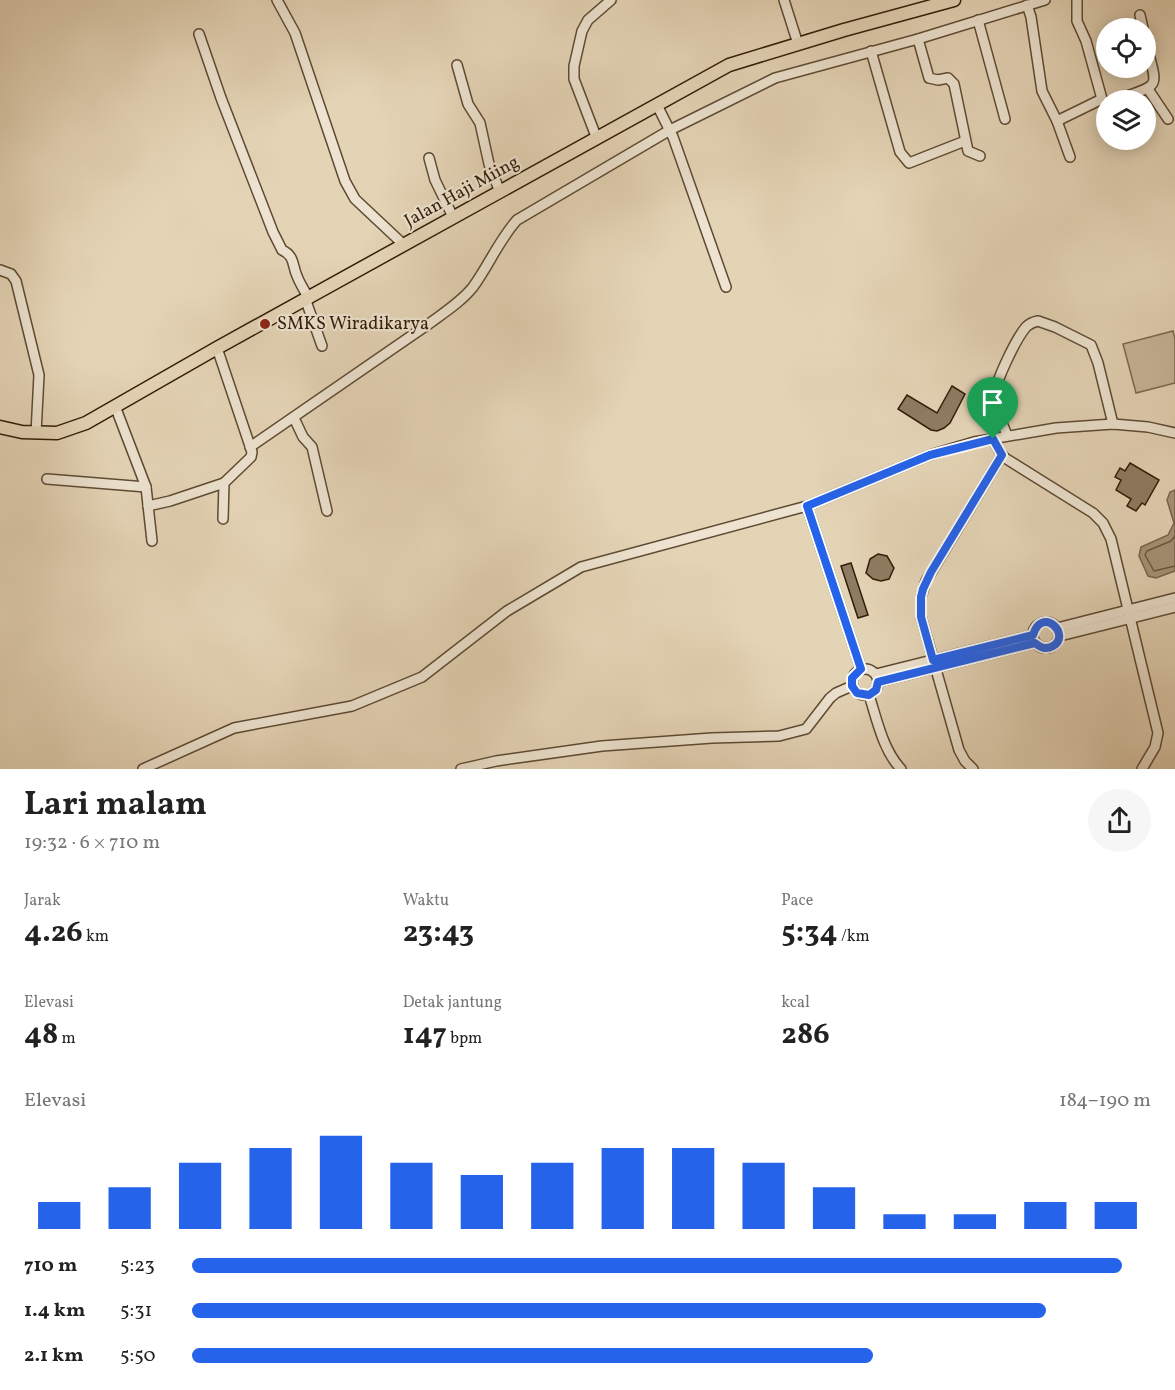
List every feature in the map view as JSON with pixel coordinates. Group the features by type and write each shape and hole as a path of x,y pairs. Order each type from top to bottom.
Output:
{"main road":[{"name":"Jalan Haji Miing","path":"0,428 36,433 57,432 86,423 217,348 729,66 954,0"}],"street":[{"path":"277,0 295,33 345,181 355,199 405,245"},
{"path":"597,139 574,79 573,66 582,31 588,20 611,0"},
{"path":"784,0 798,44"},
{"path":"250,447 454,305 472,288 508,230 517,220 670,130 775,78 918,39 1045,0"},
{"path":"1077,0 1077,21 1103,90"},
{"path":"1027,5 1031,17 1042,91 1058,122 1070,157"},
{"path":"978,20 1005,119"},
{"path":"200,34 221,98 273,232 282,250 289,253 294,262 295,272 322,346"},
{"path":"918,39 929,78 938,80 948,78 954,84 968,151 980,156"},
{"path":"871,51 900,152 909,163 965,141"},
{"path":"457,65 468,104 480,123 489,164 500,192"},
{"path":"1145,90 1154,84 1156,78"},
{"path":"1148,89 1168,119"},
{"path":"657,105 670,130 726,287"},
{"path":"1058,122 1096,106"},
{"path":"429,158 435,180 453,217"},
{"path":"0,270 12,273 16,280 39,375 36,433"},
{"path":"1007,436 996,407 994,394 1004,365 1027,325 1038,321 1091,345 1098,363 1113,424"},
{"path":"148,506 224,483 251,457 250,447 217,348"},
{"path":"115,406 147,488 152,541"},
{"path":"294,418 303,437 312,447 327,511"},
{"path":"143,769 234,728 352,706 422,677 507,611 581,567 807,506 930,455 993,439 1056,428 1113,424 1148,427 1175,433"},
{"path":"993,439 1002,455 1089,510 1102,523 1111,539 1158,733 1155,747 1142,769"},
{"path":"973,769 959,750 921,617 921,597 931,572 1002,455"},
{"path":"47,479 147,488"},
{"path":"223,519 224,483"},
{"path":"807,506 861,669"},
{"path":"1130,614 1175,598"},
{"path":"1058,632 1130,614 1175,607"},
{"path":"1042,622 1050,623 1058,632 1057,644 1050,648 1042,648 1034,639 1035,627 1042,622"},
{"path":"877,678 1034,639"},
{"path":"861,669 869,669 877,678 876,690 869,695 857,693 852,686 852,678 861,669"},
{"path":"461,769 496,761 602,746 779,736 806,729 830,698 852,686"},
{"path":"869,695 884,739 901,769"}],"shaded area":[{"path":"1173,331 1175,383 1136,393 1123,344"}],"water":[{"path":"1175,490 1175,571 1156,578 1148,576 1139,556 1141,547 1168,535 1174,523 1167,500 1170,492"}],"building":[{"path":"952,386 965,394 950,423 937,431 931,430 898,409 907,395 937,413"},
{"path":"1130,463 1159,480 1145,505 1142,503 1136,511 1127,506 1131,499 1116,490 1121,480 1115,477 1120,468 1125,471"},
{"path":"878,554 887,556 894,568 889,579 881,581 873,579 866,573 870,559"},
{"path":"851,563 868,615 858,618 841,566"}],"place":[{"name":"SMKS Wiradikarya","path":"265,324"}],"route":[{"path":"993,439 1002,455 931,572 921,597 921,617 933,660 1033,635 1035,627 1042,622 1050,623 1057,628 1060,636 1057,644 1050,648 1042,648 1035,643 878,682 876,690 869,695 857,693 852,686 852,678 861,669 807,506 930,455 993,439"}]}
